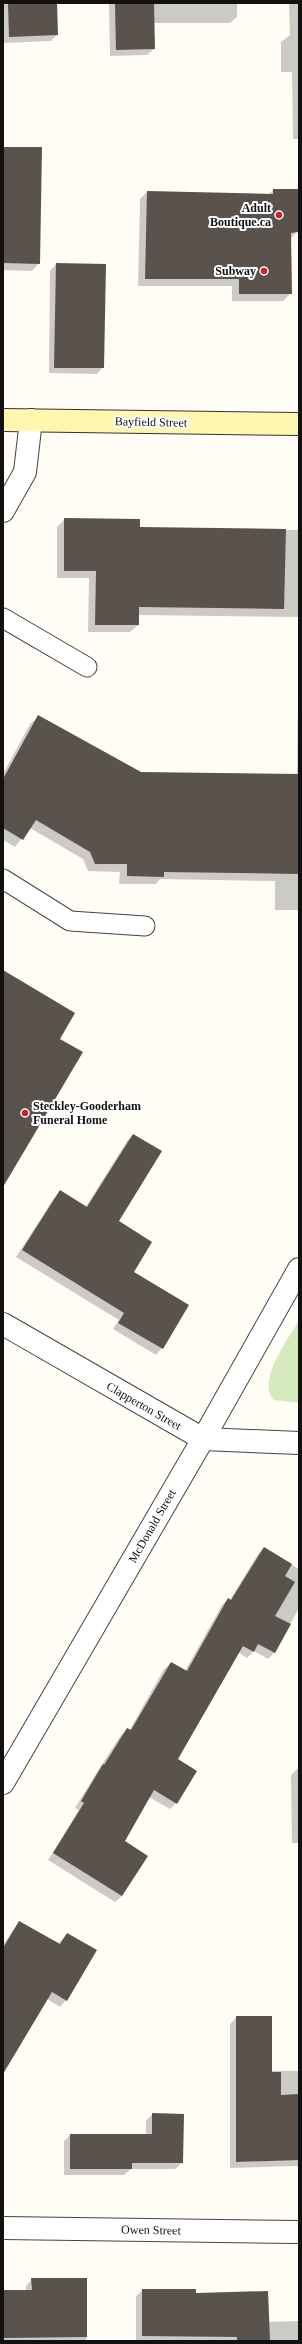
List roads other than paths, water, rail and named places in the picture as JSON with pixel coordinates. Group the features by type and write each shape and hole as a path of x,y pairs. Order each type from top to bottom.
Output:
{"main road":[{"name":"Bayfield Street","path":"3,420 299,424"}],"street":[{"path":"3,511 25,472 31,420"},
{"name":"McDonald Street","path":"3,1783 203,1439 299,1269"},
{"name":"Clapperton Street","path":"3,1324 203,1439 299,1443"},
{"name":"Owen Street","path":"3,2228 299,2232"}],"lane":[{"path":"3,618 86,667"},
{"path":"3,879 70,921 145,926"}],"place":[{"name":"Adult Boutique.ca","path":"279,215"},
{"name":"Subway","path":"264,271"},
{"name":"Steckley-Gooderham Funeral Home","path":"25,1113"}]}
